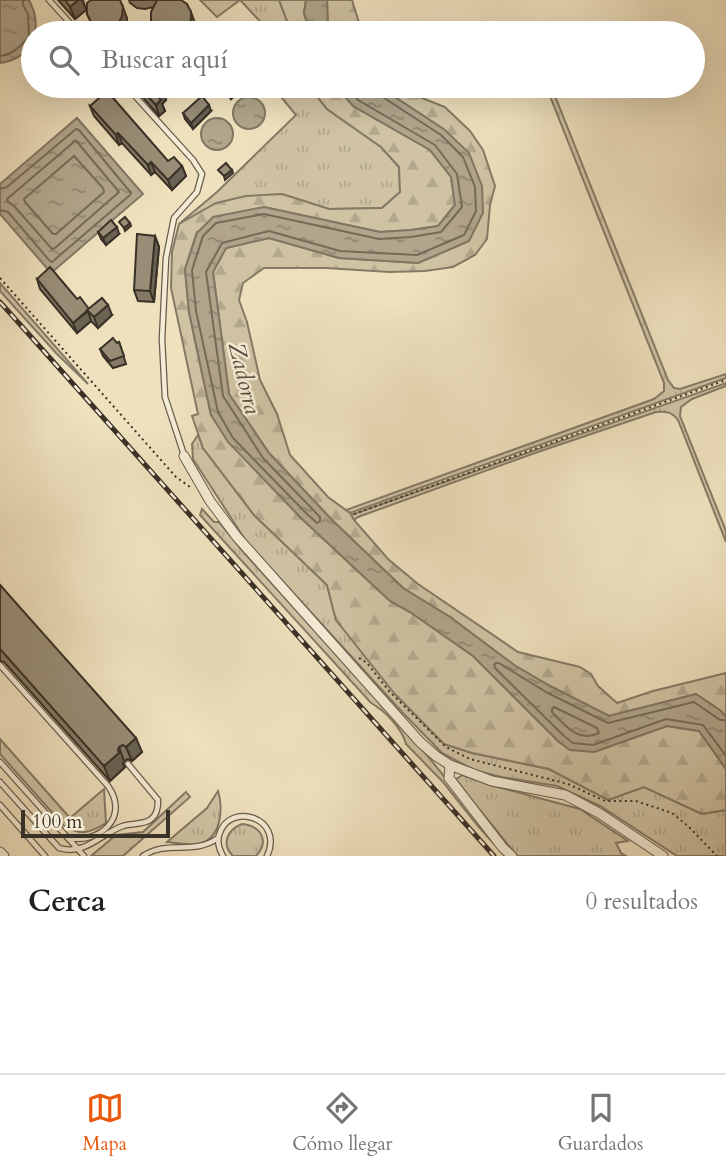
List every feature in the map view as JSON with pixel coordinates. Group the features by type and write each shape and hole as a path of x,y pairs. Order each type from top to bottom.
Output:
{"street":[{"path":"184,456 210,501 237,537 420,742 436,756 450,765 492,781 565,795 599,813 663,856"},
{"path":"450,765 449,778 512,856"}],"lane":[{"path":"49,0 68,21"},
{"path":"137,98 193,160 202,174 197,192 174,218 165,271 162,340 165,397 184,456"},
{"path":"0,665 108,786 116,801 116,815 105,829 83,839 68,838"},
{"path":"0,761 83,854"},
{"path":"0,782 59,848 71,855 83,854 113,831 123,826 144,823 156,813 158,800 155,794 128,764"},
{"path":"0,805 46,856"},
{"path":"143,856 168,846 188,848 212,843 228,822 248,816 267,827 271,838 271,849 267,856"},
{"path":"218,837 219,850 223,856"}],"path":[{"path":"0,278 176,477 193,489"},
{"path":"354,514 726,380"},
{"path":"344,657 361,658 368,663 389,691 446,747 470,759 568,784 605,801 636,801 673,813 717,856"}],"green space":[{"path":"200,0 240,0 217,17"},
{"path":"240,0 279,0 287,21 260,21"},
{"path":"279,0 306,0 304,13 306,21 287,21"},
{"path":"327,0 352,0 358,21 328,21"},
{"path":"282,98 318,98 327,109 381,147 399,167 400,192 382,208 329,209 282,194 179,224 217,192 296,115"},
{"path":"318,98 346,98 353,106 430,150 451,177 455,205 438,226 411,230 380,232 264,207 197,232 185,269 189,312 211,415 302,519 390,601 473,656 559,742 594,752 667,726 699,731 726,769 726,810 702,814 644,787 608,800 549,769 472,753 444,744 394,693 336,620 327,585 254,515 203,448 192,416 198,414 171,288 172,252 179,224 216,203 246,196 282,194 329,209 382,208 400,192 399,167 381,147 327,109"},
{"path":"396,98 422,98 445,107 470,131 483,150 495,186 490,205 487,239 475,255 453,267 425,271 264,268 243,283 239,300 247,322 260,380 277,414 290,455 328,497 350,513 388,559 418,584 518,652 580,667 591,674 598,686 617,703 726,673 726,717 696,694 609,716 514,665 450,617 403,588 332,520 269,453 229,394 213,272 226,248 269,238 339,258 418,263 469,241 445,130"},
{"path":"551,98 556,98 668,380 674,388 680,389 726,374 726,378 350,513 346,510 654,399 664,391 664,383"},
{"path":"0,283 88,384 0,291"},
{"path":"726,383 726,386 692,399 681,407 680,416 726,531 726,542 678,420 663,412 656,412 535,453 354,520 351,515"},
{"path":"198,435 203,448 254,515 327,585 336,620 444,744 472,753 549,769 608,800 644,787 702,814 726,810 726,856 677,856 600,806 557,786 474,770 442,753 246,541 193,459 192,444"},
{"path":"202,509 214,522 219,522 426,754 509,856 505,856 442,781 406,744 392,720 371,703 200,515"},
{"path":"0,739 70,818 104,789 106,823 85,832 64,826 0,754"},
{"path":"463,775 580,809 628,841 616,843 621,853 626,856 517,856 456,779"},
{"path":"218,791 220,815 215,832 210,838 195,844 167,842 207,808"},
{"path":"186,792 190,797 123,856 91,856 116,835 143,832"},
{"path":"242,824 249,825 261,835 262,845 256,856 233,856 227,847 229,834"}],"water":[{"path":"0,0 29,0 36,21 21,21 21,55 0,63"},
{"path":"306,0 327,0 328,21 306,21 304,13"},
{"path":"243,98 255,98 264,107 264,119 255,128 243,128 234,119 234,107"},
{"path":"346,98 396,98 445,130 469,153 482,186 483,213 469,241 418,263 339,258 269,238 226,248 213,272 229,394 269,453 332,520 403,588 450,617 514,665 609,716 696,694 726,717 726,769 699,731 667,726 594,752 570,750 473,656 390,601 302,519 228,442 211,415 189,312 185,269 197,233 213,217 264,207 380,232 438,226 455,205 451,177 430,150 353,106"},
{"path":"77,118 143,194 51,273 0,214 0,184"},
{"path":"217,118 228,123 233,134 228,145 217,150 206,145 201,134 206,123"}],"building":[{"path":"65,0 78,0 70,7"},
{"path":"91,0 120,0 123,7 122,16 120,21 90,21 87,3"},
{"path":"157,0 181,0 187,4 191,19 152,21 151,12"},
{"path":"99,98 113,98 168,161 174,157 182,166 168,180 151,162 148,165 118,133 116,135 90,106"},
{"path":"149,98 161,100 156,105"},
{"path":"200,98 204,98 209,105 191,123 183,113"},
{"path":"226,163 232,170 224,176 218,170"},
{"path":"125,217 130,223 124,228 119,222"},
{"path":"111,220 117,227 103,238 98,232"},
{"path":"137,234 155,236 150,291 134,290"},
{"path":"50,267 89,309 73,323 37,279"},
{"path":"102,298 108,305 94,317 87,310"},
{"path":"113,338 119,342 124,356 110,361 100,349"},
{"path":"0,585 136,738 126,747 119,747 119,753 104,766 0,649"}],"railway":[{"path":"0,302 494,856"}],"water label":[{"name":"Zadorra","path":"245,378"}]}
